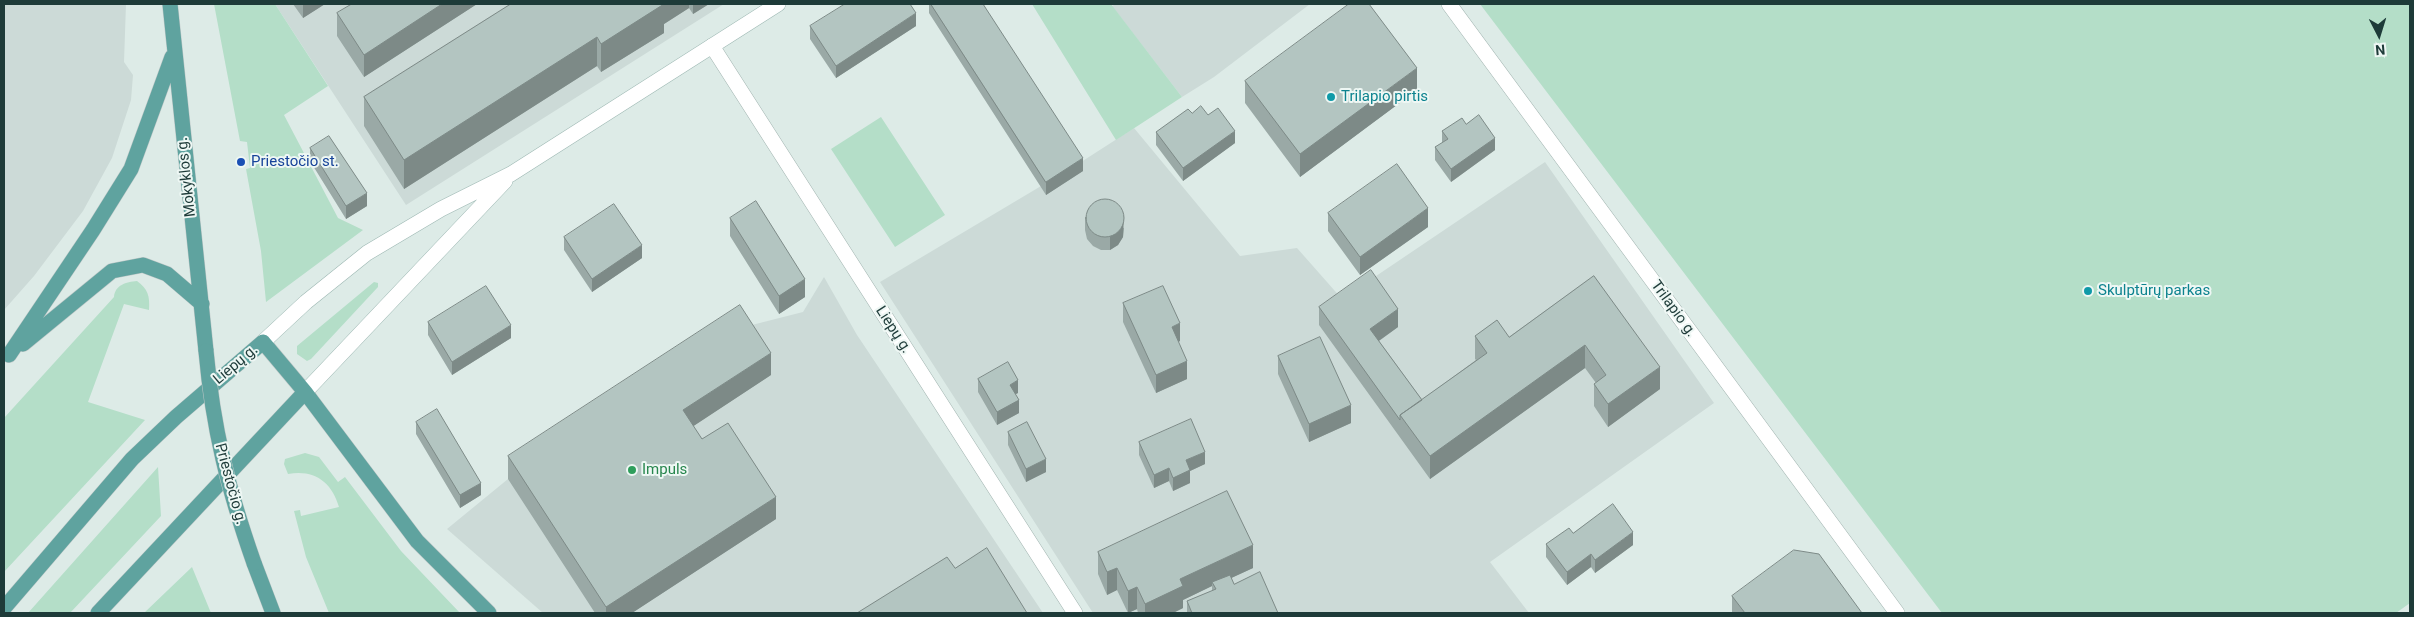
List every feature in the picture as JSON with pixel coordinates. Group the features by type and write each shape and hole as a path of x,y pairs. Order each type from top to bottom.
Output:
{"main road":[{"name":"Mokyklos g.","path":"170,4 206,350"},
{"path":"6,358 93,230 131,169 174,53"},
{"path":"6,358 112,271 143,265 167,274 202,304"},
{"path":"263,342 305,392 417,541 489,613"},
{"name":"Liepų g.","path":"4,608 132,459 176,417 263,342"},
{"name":"Priestočio g.","path":"206,350 218,444 233,503 273,613"},
{"name":"Liepų g.","path":"98,613 305,392"}],"street":[{"name":"Liepų g.","path":"263,342 306,302 366,253 440,209 511,174 778,4"},
{"name":"Trilapio g.","path":"1449,4 1897,613"},
{"name":"Liepų g.","path":"712,46 1075,613"},
{"name":"Liepų g.","path":"305,392 511,174"}],"shaded area":[{"path":"126,4 124,62 133,75 131,100 112,158 83,211 34,276 4,310 4,5"},
{"path":"275,4 724,4 406,205"},
{"path":"1116,4 1310,4 1214,77 1182,97 1112,6"},
{"path":"1134,128 1240,256 1297,248 1342,299 1545,162 1714,403 1490,562 1529,613 1093,613 880,282 1078,164"},
{"path":"824,277 857,335 1043,613 543,613 447,529 508,479 740,328 803,312"}],"green space":[{"path":"214,4 275,4 328,86 284,115 338,218 363,230 266,302 261,251 246,169 250,168 247,142 240,141"},
{"path":"1032,4 1111,4 1182,97 1116,140"},
{"path":"1480,4 2410,4 2410,603 2396,613 1942,613"},
{"path":"881,117 945,215 895,247 831,149"},
{"path":"137,281 148,293 149,310 124,304 88,402 145,420 4,572 4,418 114,297 116,290 125,283"},
{"path":"374,282 378,283 378,287 311,359 307,361 297,354 297,346"},
{"path":"305,453 319,457 338,482 345,477 401,551 460,613 329,613 306,557 294,511 300,510 301,516 339,507 332,491 321,479 306,474 288,474 284,464 285,459"},
{"path":"158,467 161,516 70,613 28,613"},
{"path":"192,567 211,613 144,613"}],"building":[{"path":"352,4 442,4 364,55 337,13"},
{"path":"511,4 664,4 601,44 597,37 404,160 364,97"},
{"path":"845,4 910,4 916,13 836,66 810,26"},
{"path":"931,4 983,4 1083,158 1046,182"},
{"name":"Trilapio pirtis","path":"1349,4 1369,4 1417,68 1300,154 1245,81"},
{"path":"1201,106 1208,115 1218,108 1235,131 1183,168 1156,132 1188,109 1192,113"},
{"path":"1479,115 1495,138 1451,169 1435,147 1448,139 1442,131 1462,118 1466,124"},
{"path":"329,136 367,193 346,206 310,148"},
{"path":"1397,164 1428,208 1360,257 1328,213"},
{"path":"1105,199 1119,204 1124,218 1119,232 1105,237 1091,232 1086,218 1091,204"},
{"path":"756,201 805,279 779,296 730,218"},
{"path":"614,204 642,245 592,279 564,237"},
{"path":"1371,270 1398,309 1370,329 1422,400 1400,415 1400,420 1319,307"},
{"path":"1594,276 1660,367 1608,404 1594,384 1606,375 1585,345 1430,456 1400,415 1487,353 1475,336 1497,320 1509,337"},
{"path":"486,286 511,325 452,362 428,322"},
{"path":"1163,286 1180,323 1172,327 1187,361 1156,375 1123,303"},
{"name":"Impuls","path":"740,305 771,353 683,410 702,439 728,423 776,497 606,607 508,456"},
{"path":"1320,337 1351,405 1309,424 1278,356"},
{"path":"1008,362 1018,380 1010,385 1019,400 997,412 978,379"},
{"path":"437,409 481,483 460,495 416,422"},
{"path":"1191,419 1205,452 1186,460 1190,470 1173,478 1169,468 1154,475 1139,442"},
{"path":"1027,422 1046,459 1026,469 1008,432"},
{"path":"1227,491 1253,545 1180,579 1183,586 1145,604 1137,587 1128,591 1117,568 1107,572 1098,552"},
{"path":"1613,504 1633,532 1595,560 1591,554 1567,572 1546,544 1569,528 1573,533"},
{"path":"987,548 1027,613 857,613 947,557 955,568"},
{"path":"1794,550 1819,554 1862,613 1745,613 1732,596"},
{"path":"1260,572 1278,613 1192,613 1187,601 1216,589 1212,582 1230,575 1234,584"}],"place":[{"name":"Trilapio pirtis","path":"1331,97"},
{"name":"Priestočio st.","path":"241,162"},
{"name":"Skulptūrų parkas","path":"2088,291"},
{"name":"Impuls","path":"632,470"}]}
